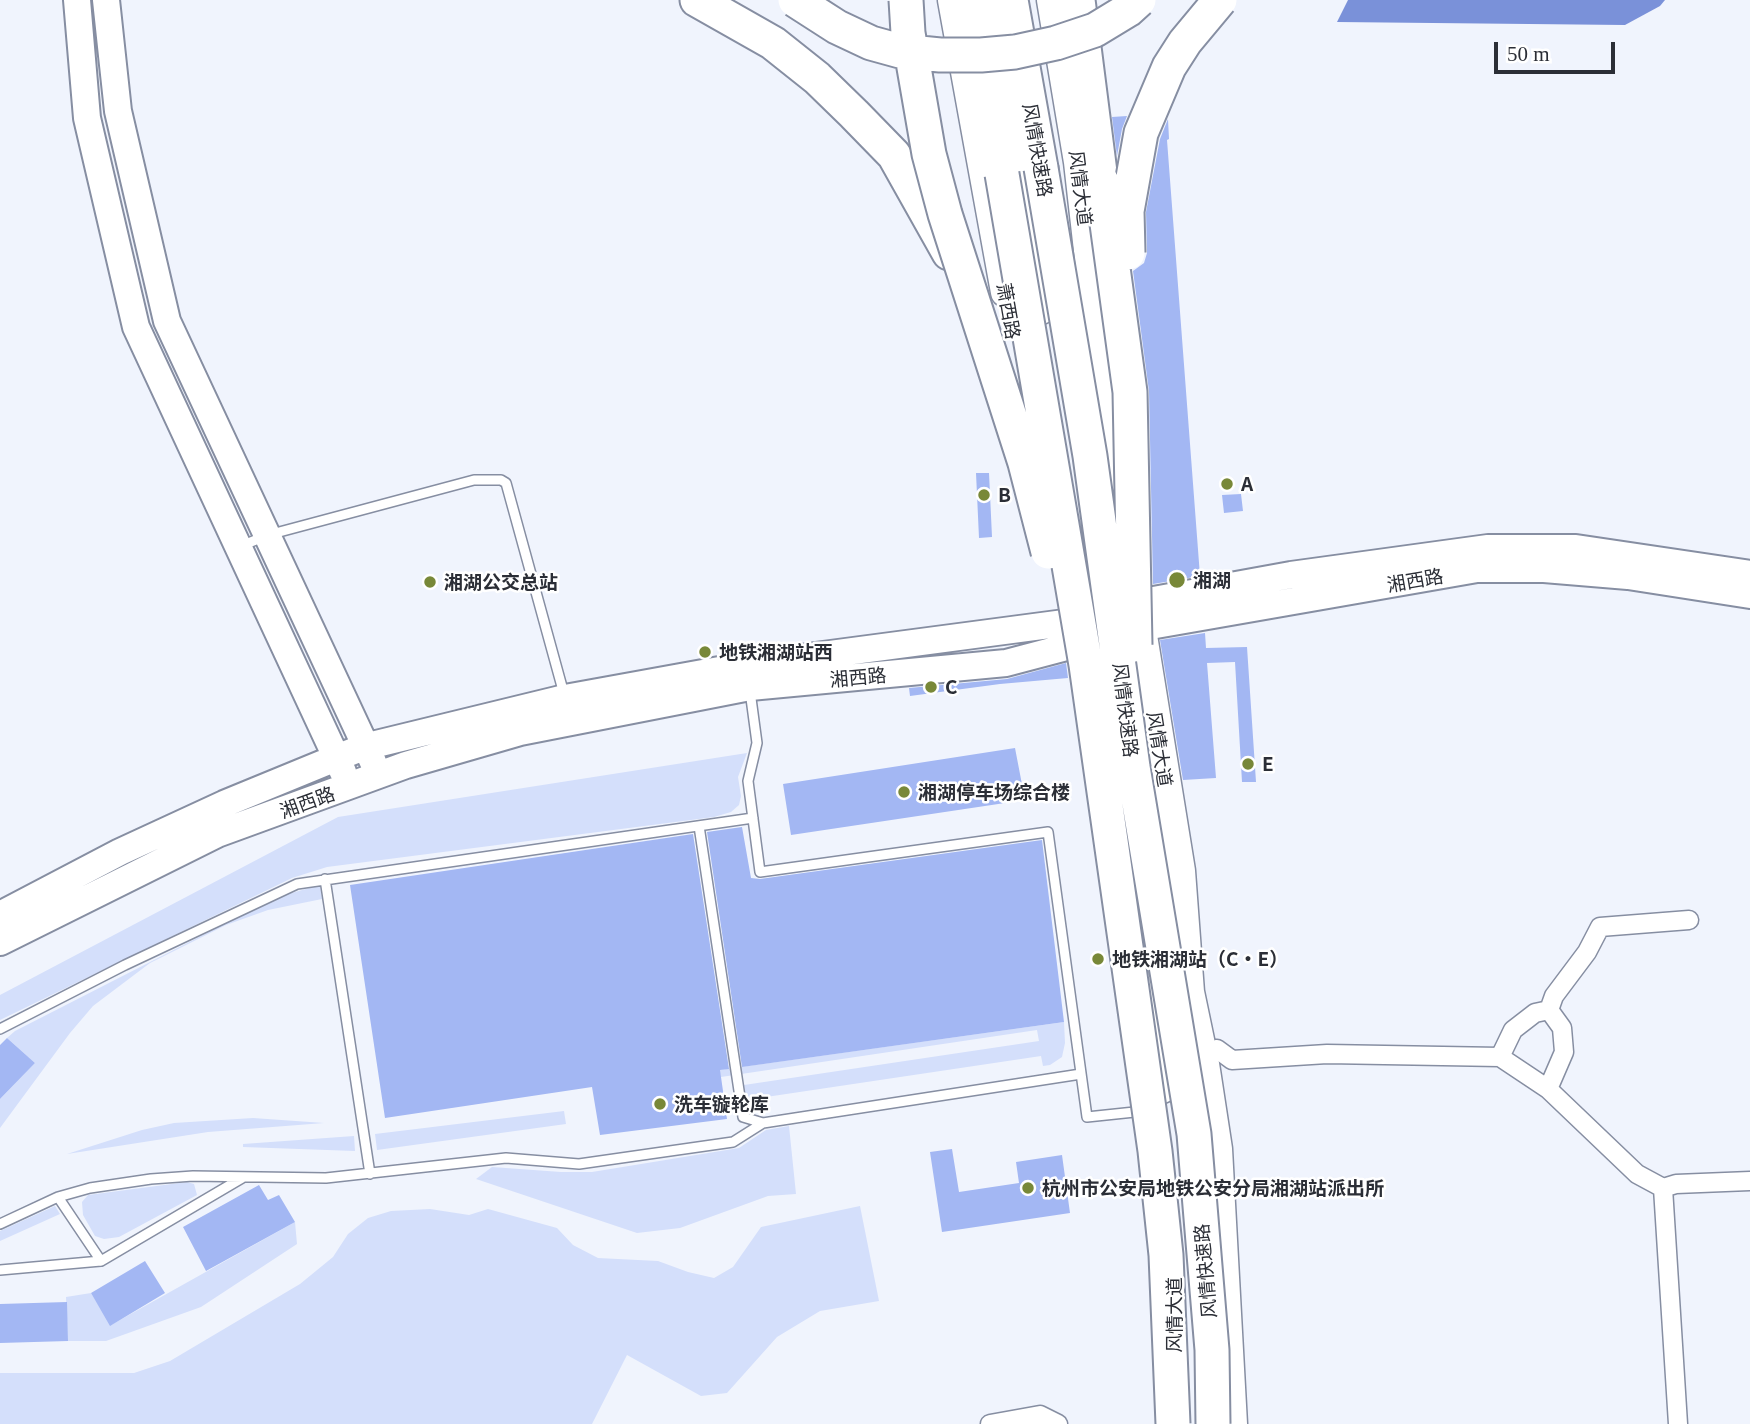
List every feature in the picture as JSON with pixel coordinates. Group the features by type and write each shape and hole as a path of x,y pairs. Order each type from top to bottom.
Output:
{"highway":[{"path":"697,0 773,43 817,78 894,155 975,303"},
{"path":"795,0 837,27 871,43 900,51 940,55 1015,52 1056,43 1095,30 1139,0"},
{"path":"906,0 908,33 929,153 945,214 1025,463 1060,605 1094,796 1123,933"},
{"name":"风情快速路","path":"971,0 1086,665 1155,1152 1166,1255 1175,1424"},
{"name":"风情快速路","path":"1011,0 1090,457 1133,767 1194,1134 1212,1350 1213,1424"},
{"path":"1077,0 1130,391"},
{"path":"1133,767 1135,626 1127,211 1138,146 1168,67 1220,0"}],"main road":[{"name":"萧西路","path":"953,0 1044,506 1075,633"},
{"name":"风情大道","path":"993,0 1074,526 1075,633 1105,758 1147,959 1164,1109 1176,1288 1175,1424"},
{"name":"风情大道","path":"1052,0 1080,175 1119,521 1139,616 1180,871 1189,992 1204,1064 1217,1149 1232,1424"},
{"path":"1000,259 1018,159"},
{"path":"1109,624 1126,740 1154,881 1189,992"}],"street":[{"path":"77,0 87,118 136,327 350,786"},
{"path":"106,0 118,111 167,321 364,747 380,775"},
{"name":"湘西路","path":"0,915 132,847 224,804 364,747 565,698 1075,633 1291,575 1488,548 1576,548 1750,574"},
{"name":"湘西路","path":"1139,616 1478,569 1544,569 1628,576 1750,595"},
{"name":"湘西路","path":"0,942 217,834 406,765 520,732 749,676"},
{"path":"1549,1010 1554,996 1587,952 1600,927 1689,920"},
{"path":"1500,1057 1513,1030 1535,1013 1549,1010"},
{"path":"1548,1089 1564,1052 1562,1028 1549,1010"},
{"path":"1217,1049 1232,1060 1327,1054 1500,1057 1548,1089 1637,1174 1663,1188 1676,1184 1750,1181"},
{"path":"1663,1188 1678,1424"},
{"path":"990,1424 1040,1415 1058,1424"}],"lane":[{"path":"240,547 268,536 474,480 500,480 506,484 510,496 565,698"},
{"path":"749,676 757,743 748,780 760,872 1048,832 1087,1117 1164,1109"},
{"path":"0,1029 125,965 284,889 325,879 753,818"},
{"path":"699,826 743,1117 763,1123"},
{"path":"325,879 370,1174"},
{"path":"0,1224 58,1197 90,1188 194,1176 326,1178 506,1158 579,1164 733,1142 763,1123 1081,1074"},
{"path":"0,1270 100,1261 243,1177"},
{"path":"58,1197 100,1261"}],"shaded area":[{"path":"747,753 738,777 741,796 739,805 731,812 714,817 327,867 292,878 0,1020 0,995 338,817"},
{"path":"320,885 322,899 268,910 226,925 150,963 93,1006 0,1128 0,1099 35,1063 7,1038 15,1031 244,914 288,894"},
{"path":"1064,1022 1065,1043 1062,1057 1043,1066 1041,1056 746,1100 744,1085 1039,1041 1037,1030 721,1077 719,1070"},
{"path":"564,1111 566,1124 377,1150 375,1134"},
{"path":"253,1118 324,1123 208,1132 67,1154 142,1130 174,1123"},
{"path":"789,1126 796,1194 768,1196 680,1228 637,1233 476,1179 492,1167 592,1172 739,1148 766,1130"},
{"path":"354,1136 355,1151 243,1147 243,1144"},
{"path":"187,1182 194,1184 197,1195 119,1237 104,1239 95,1236 83,1215 82,1202 88,1195"},
{"path":"55,1206 60,1214 0,1241 0,1231"},
{"path":"860,1206 879,1301 820,1311 777,1337 727,1393 701,1396 627,1355 592,1424 0,1424 0,1373 134,1373 170,1361 300,1284 333,1257 348,1234 368,1218 391,1211 430,1209 469,1215 488,1209 557,1228 573,1245 598,1258 658,1261 714,1278 733,1267 761,1227"},
{"path":"295,1222 297,1244 201,1307 106,1341 68,1341 66,1297 91,1293 111,1325"}],"water":[{"path":"1348,0 1665,0 1660,6 1625,25 1337,22"}],"building":[{"path":"1127,116 1122,129 1117,156 1112,117"},
{"path":"1168,119 1167,140 1200,576 1153,584 1149,391 1133,271 1144,263 1147,253 1146,212 1160,139"},
{"name":"B","path":"976,473 989,473 992,537 979,538"},
{"path":"1241,494 1243,511 1224,513 1222,495"},
{"path":"1205,633 1206,648 1247,647 1256,782 1242,782 1235,662 1207,663 1216,778 1183,780 1160,640"},
{"path":"1066,663 1068,678 910,696 909,688 1007,679"},
{"name":"湘湖停车场综合楼","path":"1015,748 1025,800 791,835 783,784"},
{"path":"742,827 751,878 760,879 1042,840 1064,1022 742,1067 707,832"},
{"path":"693,834 729,1069 720,1070 727,1119 600,1135 592,1087 385,1118 350,885"},
{"path":"7,1038 35,1063 0,1099 0,1045"},
{"name":"杭州市公安局地铁公安分局湘湖站派出所","path":"952,1149 959,1192 1019,1183 1016,1162 1062,1155 1070,1213 942,1232 930,1152"},
{"path":"259,1185 268,1200 279,1195 295,1222 206,1271 183,1227"},
{"path":"145,1261 165,1293 110,1326 91,1293"},
{"path":"67,1302 68,1341 0,1343 0,1304"}],"place":[{"name":"A","path":"1227,484"},
{"name":"B","path":"984,495"},
{"name":"湘湖","path":"1177,580"},
{"name":"湘湖公交总站","path":"430,582"},
{"name":"地铁湘湖站西","path":"705,652"},
{"name":"C","path":"931,687"},
{"name":"E","path":"1248,764"},
{"name":"湘湖停车场综合楼","path":"904,792"},
{"name":"地铁湘湖站（C·E）","path":"1098,959"},
{"name":"洗车镟轮库","path":"660,1104"},
{"name":"杭州市公安局地铁公安分局湘湖站派出所","path":"1028,1188"}]}
